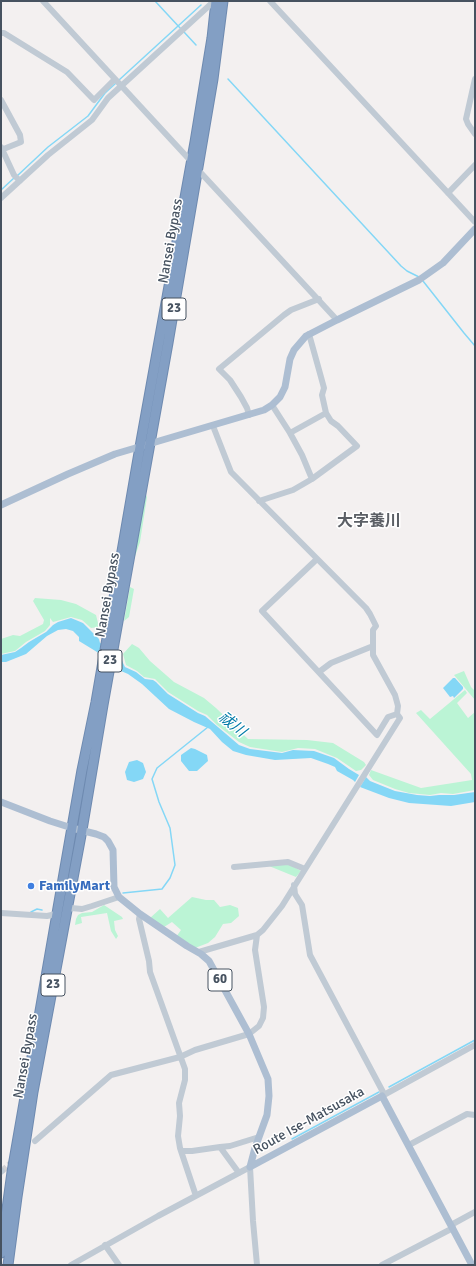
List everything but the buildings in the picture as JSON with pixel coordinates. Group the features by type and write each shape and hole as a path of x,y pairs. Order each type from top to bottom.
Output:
{"highway":[{"name":"Nansei Bypass","path":"1,1253 12,1172 56,914 72,828 99,704 168,343 213,79 223,1"},
{"name":"Nansei Bypass","path":"115,615 140,447 195,142 212,38 214,2"},
{"name":"Nansei Bypass","path":"8,1265 33,1092 82,830 99,704"}],"main road":[{"path":"1,505 92,463 116,454 264,410 280,397 285,387 290,359 294,350 309,334 421,279 443,263 475,229"},
{"path":"1,802 72,828 104,837 111,846 114,858 114,887 119,897"},
{"name":"Route Ise-Matsusaka","path":"119,897 140,914 187,946 199,952 209,961 250,1034 265,1070 269,1087 267,1116 250,1167"},
{"name":"Route Ise-Matsusaka","path":"250,1167 382,1096 472,1265"}],"street":[{"path":"43,1 188,158"},
{"path":"270,1 475,222"},
{"path":"1,33 4,32 67,72 94,100 182,30 214,2"},
{"path":"475,79 466,119 475,134"},
{"path":"1,198 17,179 92,120 118,82"},
{"path":"1,100 20,135 21,142 1,149 17,179"},
{"path":"448,193 475,165"},
{"path":"202,173 337,320"},
{"path":"249,415 247,408 230,380 219,369 291,310 318,299"},
{"path":"259,501 293,490 312,479 357,446 338,426 331,421 326,413 322,395 324,388 309,334"},
{"path":"272,405 302,455 312,479"},
{"path":"290,433 326,413"},
{"path":"213,426 231,472 366,608 370,614 376,626 373,630 373,655 395,695 398,706 396,714"},
{"path":"317,559 262,611 377,735 388,717 396,714"},
{"path":"319,672 331,663 373,646"},
{"path":"199,952 257,935 263,930 282,906 400,718 396,714"},
{"path":"234,867 288,862 305,869"},
{"path":"294,886 295,894 302,905 310,955 383,1092 382,1096 475,1045"},
{"path":"67,911 71,908 82,909 119,897"},
{"path":"1,913 47,916 56,914"},
{"path":"140,914 150,972 184,1069 185,1080 179,1103 180,1116 178,1136 181,1151 196,1196"},
{"path":"35,1141 111,1075 180,1057 195,1050 250,1034 262,1022 264,1007 255,950 257,935"},
{"path":"408,1145 467,1114 475,1115"},
{"path":"181,1151 230,1146 259,1137"},
{"path":"220,1147 239,1173"},
{"path":"71,1265 105,1245 250,1167 257,1265"},
{"path":"382,1265 475,1212"},
{"path":"105,1245 119,1265"}],"green space":[{"path":"146,495 147,497 140,542 132,565"},
{"path":"130,587 134,589 129,617 124,621"},
{"path":"35,598 61,600 76,604 96,615 99,627 91,628 82,620 71,617 53,622 50,618 50,625 45,631 26,642 15,651 1,654 1,639 13,635 20,636 43,624 44,620 33,601"},
{"path":"132,644 139,648 150,661 174,682 204,698 248,739 307,740 333,743 364,762 366,765 361,770 356,771 337,758 315,749 298,748 282,752 250,747 239,742 207,715 168,692 155,679 144,677 126,665 123,654"},
{"path":"464,671 471,687 475,691 475,700 454,675"},
{"path":"465,690 467,693 457,703 468,718 475,712 475,790 453,794 441,793 430,795 409,793 373,780 369,775 371,770 421,788 472,780 471,774 416,713 421,710 430,719"},
{"path":"289,864 301,871 296,877 269,866"},
{"path":"192,897 214,900 220,907 230,905 238,908 239,916 231,923 223,924 215,937 208,943 195,948 176,937 181,930 172,922 164,927 150,918 160,909 168,918"},
{"path":"104,905 123,919 114,921 115,930 118,936 116,939 111,931 107,913 81,917 82,923 75,925 78,915 92,912"}],"water":[{"path":"71,618 83,623 99,639 100,643 117,651 120,654 125,667 136,672 145,679 156,682 168,694 205,716 239,745 250,749 282,753 293,750 314,751 334,758 359,775 355,782 337,771 335,767 311,758 275,760 233,751 210,729 169,709 142,684 128,674 114,668 97,652 79,641 79,637 73,631 66,629 58,630 47,636 26,654 6,662 1,662 1,655 15,652 46,632 53,625"},
{"path":"453,678 455,678 463,687 463,689 454,698 453,696 450,697 443,688"},
{"path":"191,748 207,755 208,761 197,771 189,771 181,761 181,755"},
{"path":"137,760 143,763 146,772 143,779 134,782 127,780 125,772 129,762"},
{"path":"366,777 370,781 395,791 417,795 454,795 475,792 475,802 451,806 409,803 389,798 360,787"}],"waterway":[{"path":"155,1 181,29"},
{"path":"119,80 201,5"},
{"path":"184,32 196,45"},
{"path":"228,79 401,266 419,277"},
{"path":"17,176 48,147 88,116 105,93 116,83"},
{"path":"1,190 14,178"},
{"path":"423,281 475,346"},
{"path":"123,893 162,889 170,878 175,865 170,828 159,802 152,779 157,768 208,727"},
{"path":"31,912 37,909 42,910"},
{"path":"389,1087 475,1040"},
{"path":"292,1139 379,1092"}],"tunnel":[{"path":"2,1171 15,1159"}],"place":[{"name":"FamilyMart","path":"31,886"}],"district":[{"name":"大字養川","path":"369,522"}],"water label":[{"name":"祓川","path":"232,725"}]}
